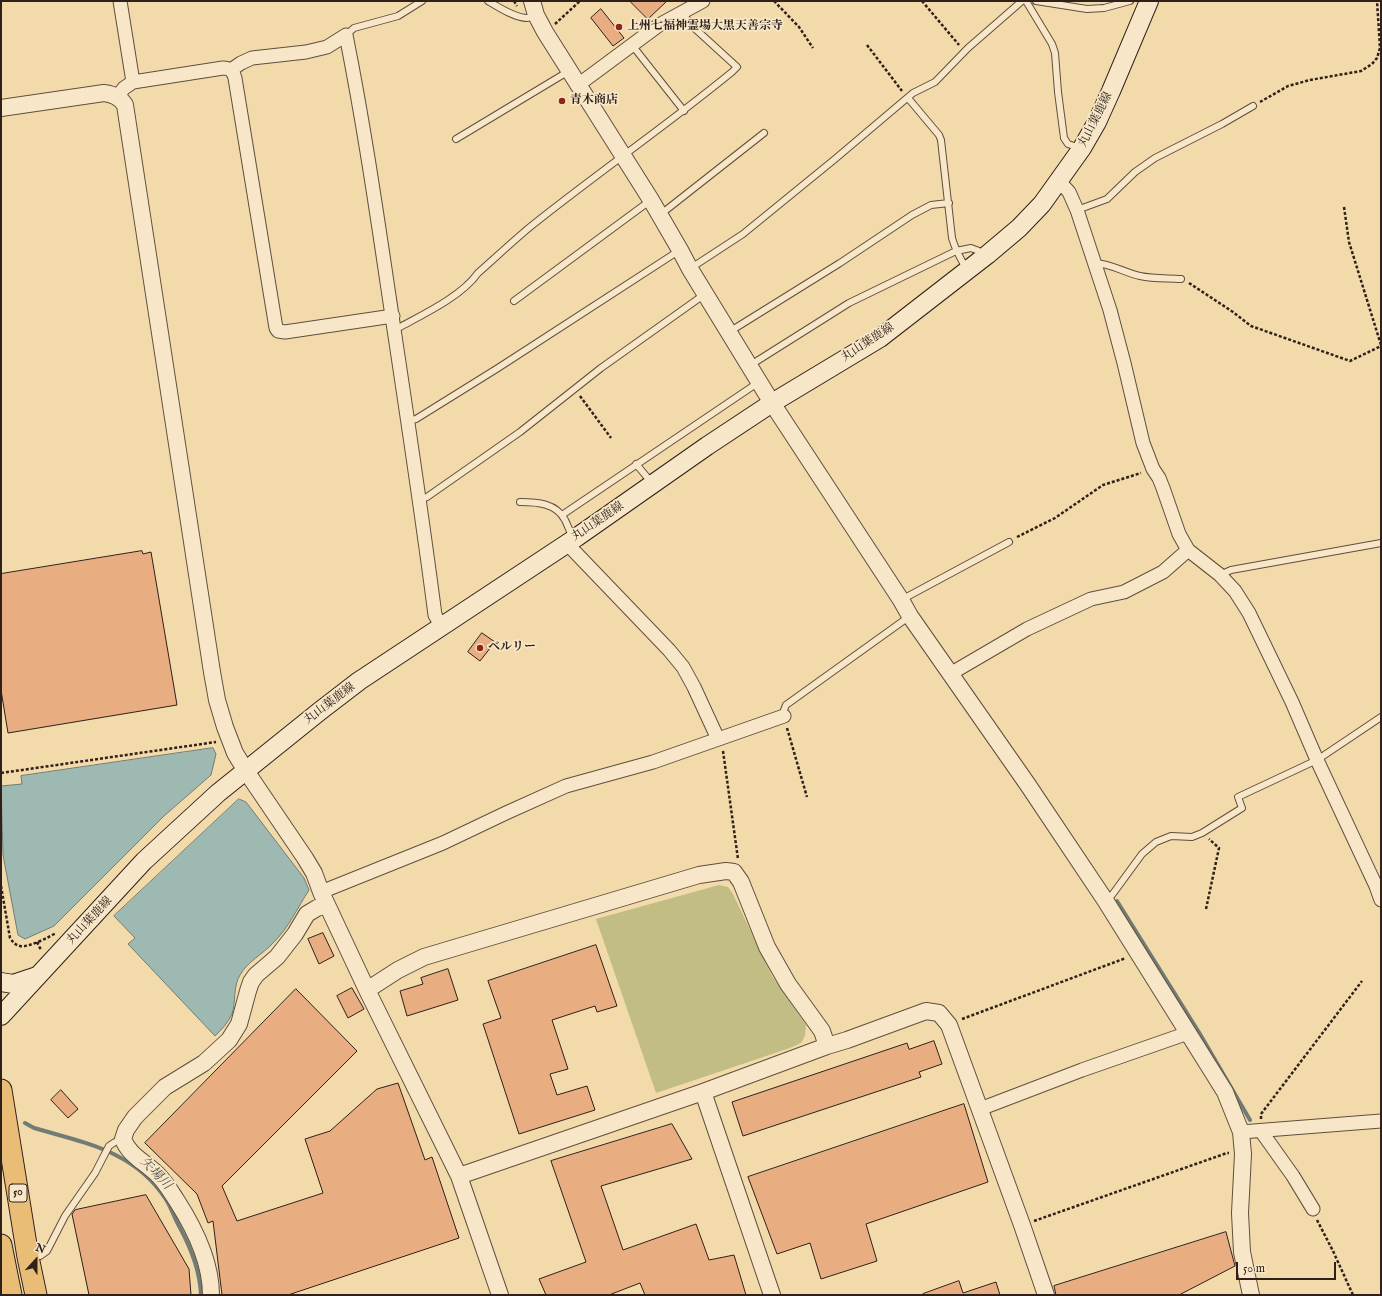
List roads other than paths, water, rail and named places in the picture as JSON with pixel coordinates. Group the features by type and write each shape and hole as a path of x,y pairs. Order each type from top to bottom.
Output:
{"highway":[{"name":"50","path":"1,1090 28,1257 36,1295"},
{"path":"1,1245 10,1295"}],"main road":[{"name":"丸山葉鹿線","path":"1,1016 144,861 218,793 320,711 359,681 571,541 772,403 880,338 987,255 1019,228 1042,204 1059,181 1082,148 1097,122 1111,91 1146,2"},
{"path":"1,982 13,984 40,975"}],"street":[{"path":"120,1 133,82"},
{"path":"578,86 660,25 703,1"},
{"path":"534,8 545,32 651,200 690,269 772,403 910,616 1028,784 1105,900 1225,1092 1241,1132 1243,1154 1240,1213 1242,1252 1251,1295"},
{"path":"231,70 252,58 327,48 346,35 366,144 420,500 435,615 442,627"},
{"path":"117,97 124,88 133,82 223,68 228,68 231,70 235,78 276,328 278,331 285,332 392,316"},
{"path":"1,108 104,93 117,97 125,105 217,700 235,753 314,873 324,898 367,990 460,1176 500,1295"},
{"path":"1059,181 1069,192 1077,210 1110,310 1143,443 1153,470 1159,478 1163,488 1179,534 1188,550 1220,576 1235,591 1249,613 1292,702 1381,900"},
{"path":"571,541 574,551 683,666 704,707 718,739"},
{"path":"950,674 1027,629 1091,599 1124,592 1163,572 1188,550"},
{"path":"211,1295 206,1263 200,1242 165,1182 134,1156 126,1147 116,1143 135,1117 151,1100 165,1088 204,1062 229,1040 239,1024 251,982 256,975 277,957 295,934 307,914 317,908 324,898 566,786 653,762 784,716"},
{"path":"367,990 398,970 424,957 699,875 726,871 734,872 740,882 767,947 788,984 822,1031 827,1046"},
{"path":"460,1176 703,1092 926,1011 940,1013 949,1025 1046,1295"},
{"path":"980,1109 1082,1070 1188,1033"},
{"path":"703,1092 772,1295"},
{"path":"1241,1132 1381,1121"},
{"path":"1261,1131 1313,1209"}],"lane":[{"path":"346,35 354,28 398,16 422,1"},
{"path":"488,1 502,9 527,18 534,8"},
{"path":"690,269 742,234 835,159 913,93 935,82 965,52 1022,1"},
{"path":"1026,1 1052,44 1055,53 1064,138 1071,145 1082,148"},
{"path":"1036,1 1087,9 1104,8 1130,1"},
{"path":"394,329 439,306 472,282 478,273 530,228 684,111 732,72 736,67 691,25 682,12"},
{"path":"632,45 684,111"},
{"path":"456,139 569,71"},
{"path":"908,98 939,135 949,203 952,238 956,251 968,270"},
{"path":"1077,210 1107,199 1114,194 1135,172 1155,158 1222,124 1253,106"},
{"path":"659,215 764,133"},
{"path":"514,301 651,200"},
{"path":"728,332 840,263 912,215 931,205 949,203"},
{"path":"749,366 849,303 956,251 971,248 987,255"},
{"path":"407,421 416,419 498,368 680,250"},
{"path":"1094,263 1101,263 1138,276 1181,279"},
{"path":"420,500 520,432 601,368 705,294"},
{"path":"562,515 759,382"},
{"path":"636,464 653,484"},
{"path":"520,502 545,503 552,507 562,515 571,541"},
{"path":"901,600 1009,542"},
{"path":"1220,576 1231,570 1381,543"},
{"path":"784,716 786,705 910,616"},
{"path":"1105,900 1112,896 1142,854 1156,842 1171,836 1192,837 1202,833 1242,808 1238,797 1317,760 1381,716"},
{"path":"28,1257 40,1256 47,1251 65,1216 95,1173 103,1158 116,1143"}],"water":[{"path":"213,748 216,754 211,775 164,816 54,926 25,939 18,935 3,855 1,786 22,784 21,776"},
{"path":"239,799 246,802 304,878 309,890 288,925 269,947 243,970 236,984 232,1014 227,1023 215,1036 128,944 135,938 114,916"}],"waterway":[{"path":"1117,901 1200,1034 1250,1120"},
{"name":"矢場川","path":"25,1123 34,1128 90,1144 107,1151 139,1169 153,1182 167,1201 187,1242 199,1277 201,1295"}],"place":[{"name":"上州七福神霊場大黒天善宗寺","path":"619,27"},
{"name":"青木商店","path":"562,101"},
{"name":"ベルリー","path":"480,648"}]}
